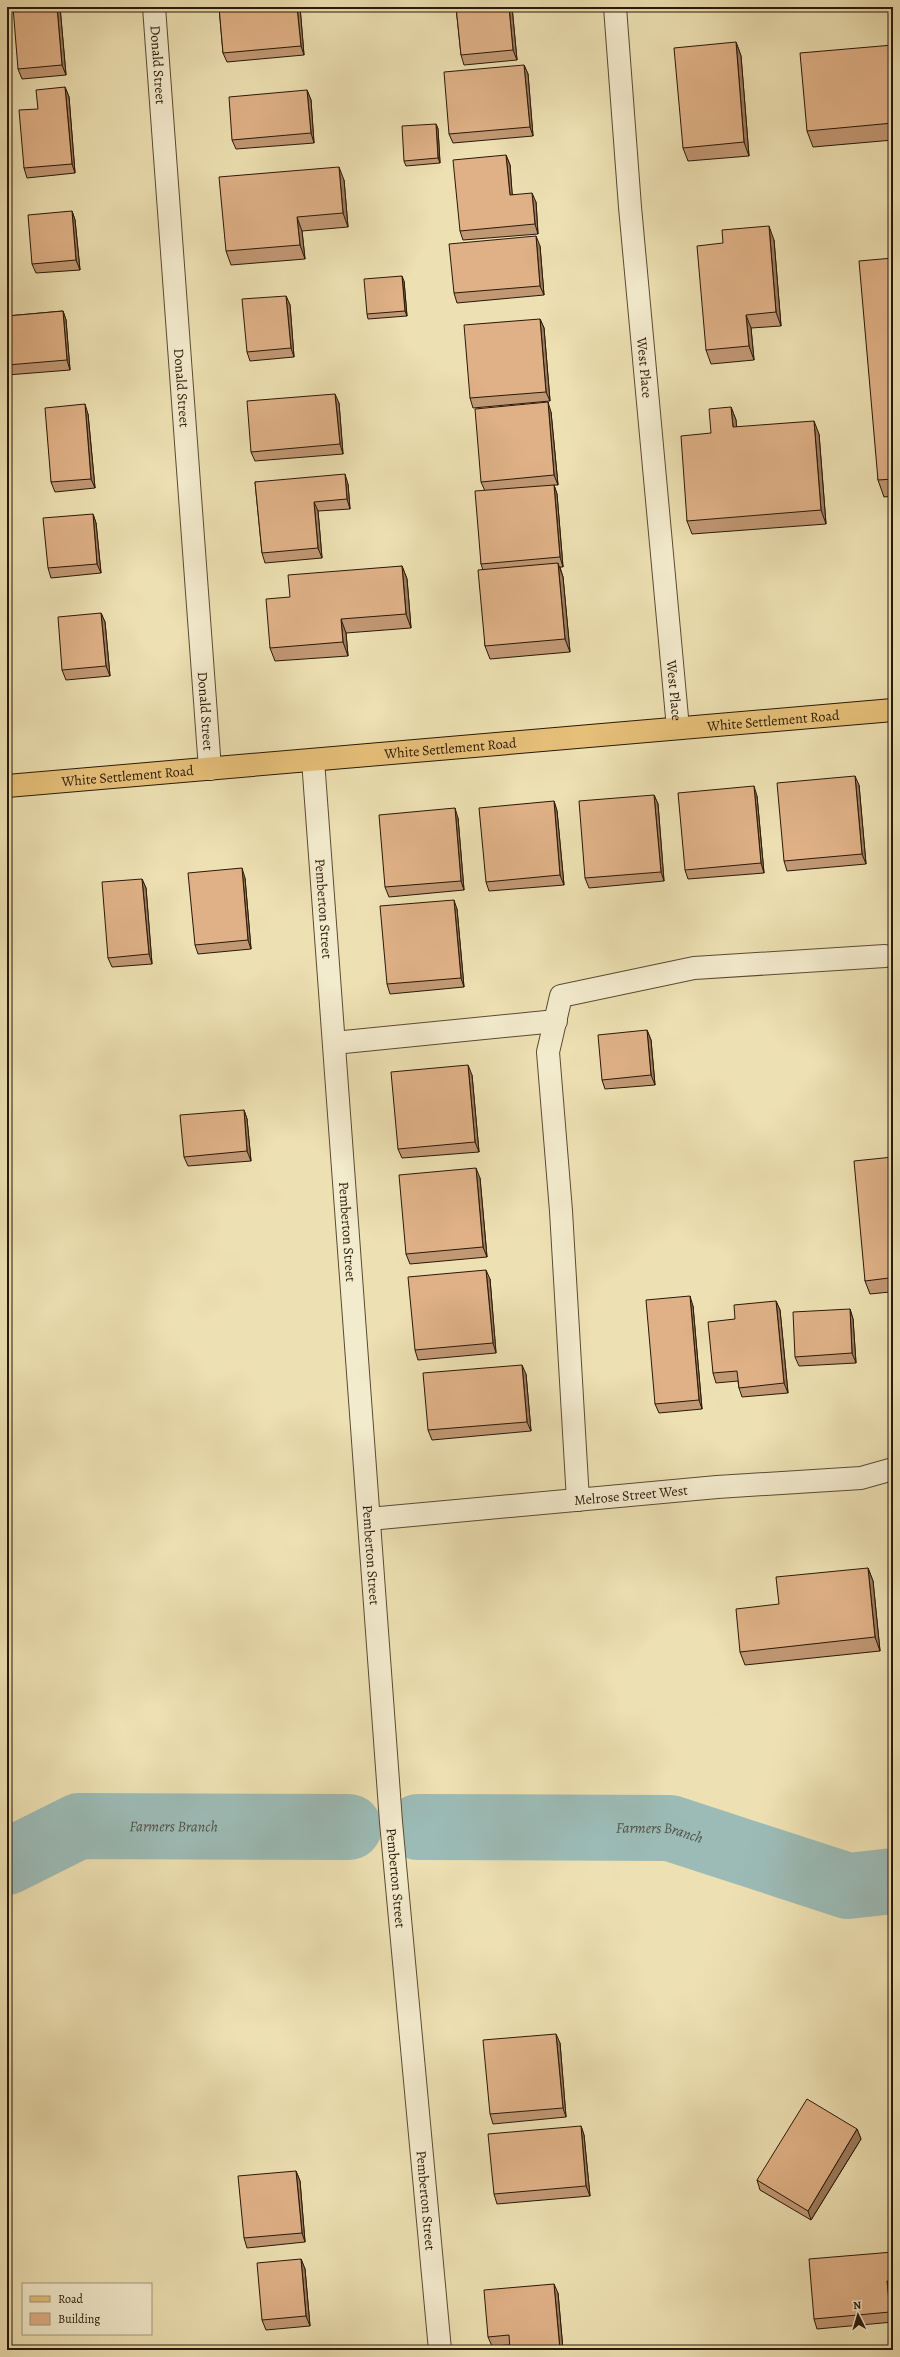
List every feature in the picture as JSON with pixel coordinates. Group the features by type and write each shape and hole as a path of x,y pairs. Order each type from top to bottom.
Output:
{"main road":[{"name":"White Settlement Road","path":"7,786 893,710"}],"street":[{"name":"Donald Street","path":"154,7 210,769"},
{"name":"West Place","path":"615,7 630,207 678,728"},
{"name":"Pemberton Street","path":"313,760 391,1822 440,2350"},
{"path":"578,1500 561,1211 548,1052 561,996 694,968 885,956"},
{"path":"334,1043 556,1021"},
{"name":"Melrose Street West","path":"368,1520 717,1487 862,1478 893,1469"}],"building":[{"path":"13,7 57,7 62,65 18,69"},
{"path":"219,7 297,7 301,46 223,53"},
{"path":"456,7 509,7 513,50 461,55"},
{"path":"736,42 744,142 683,148 674,48"},
{"path":"893,45 893,123 807,131 800,53"},
{"path":"524,65 530,127 449,134 444,72"},
{"path":"65,87 72,164 24,168 19,110 38,109 36,90"},
{"path":"307,90 311,133 232,140 229,97"},
{"path":"436,124 438,158 404,161 402,126"},
{"path":"506,155 510,195 532,193 535,224 460,231 453,160"},
{"path":"339,167 343,213 297,217 300,245 226,251 219,177"},
{"path":"72,211 76,260 32,264 28,215"},
{"path":"769,226 776,312 746,315 749,346 706,350 697,246 723,243 722,230"},
{"path":"536,236 540,286 454,293 449,244"},
{"path":"893,258 893,479 878,480 859,261"},
{"path":"402,276 405,311 367,314 364,279"},
{"path":"286,296 291,348 247,352 242,299"},
{"path":"63,311 67,360 7,365 7,316"},
{"path":"540,319 546,392 470,398 464,325"},
{"path":"335,394 340,444 251,452 247,401"},
{"path":"548,402 554,475 481,482 475,409"},
{"path":"85,404 91,479 51,482 45,408"},
{"path":"731,407 733,427 814,421 821,510 687,521 681,436 711,433 709,409"},
{"path":"345,474 347,499 314,502 318,548 262,553 255,482"},
{"path":"554,485 560,557 481,564 475,491"},
{"path":"93,514 97,564 48,568 43,518"},
{"path":"558,563 565,639 485,646 478,570"},
{"path":"402,566 406,614 341,619 343,642 270,648 266,599 290,597 288,575"},
{"path":"101,613 106,666 62,670 58,617"},
{"path":"855,776 862,854 784,861 777,783"},
{"path":"754,786 761,863 685,870 678,793"},
{"path":"654,795 661,872 585,878 579,801"},
{"path":"554,801 560,875 486,882 479,808"},
{"path":"455,808 461,881 385,887 379,815"},
{"path":"242,868 248,940 195,945 188,873"},
{"path":"142,879 149,954 108,958 102,882"},
{"path":"454,900 461,978 387,984 380,906"},
{"path":"647,1030 651,1075 602,1080 598,1035"},
{"path":"468,1065 475,1142 398,1149 391,1072"},
{"path":"244,1110 247,1151 184,1157 180,1115"},
{"path":"893,1157 893,1300 891,1300 889,1278 865,1281 854,1161"},
{"path":"476,1168 483,1247 406,1254 399,1175"},
{"path":"486,1270 493,1343 415,1350 408,1277"},
{"path":"690,1296 699,1400 655,1404 646,1300"},
{"path":"776,1301 784,1383 739,1388 737,1371 713,1373 708,1322 735,1319 734,1305"},
{"path":"850,1309 852,1353 795,1357 793,1312"},
{"path":"522,1365 527,1422 428,1430 423,1373"},
{"path":"868,1568 875,1637 740,1652 736,1609 779,1604 776,1577"},
{"path":"556,2034 563,2108 490,2114 483,2040"},
{"path":"807,2099 857,2129 808,2211 757,2180"},
{"path":"581,2126 586,2186 494,2194 488,2134"},
{"path":"296,2171 302,2233 244,2238 238,2176"},
{"path":"893,2252 893,2280 887,2281 890,2312 814,2319 809,2259"},
{"path":"301,2259 306,2316 262,2320 257,2263"},
{"path":"554,2284 560,2350 510,2350 509,2335 488,2337 484,2290"}],"waterway":[{"name":"Farmers Branch","path":"7,1862 79,1826 349,1827"},
{"name":"Farmers Branch","path":"418,1827 670,1828 848,1886 893,1881"}]}
